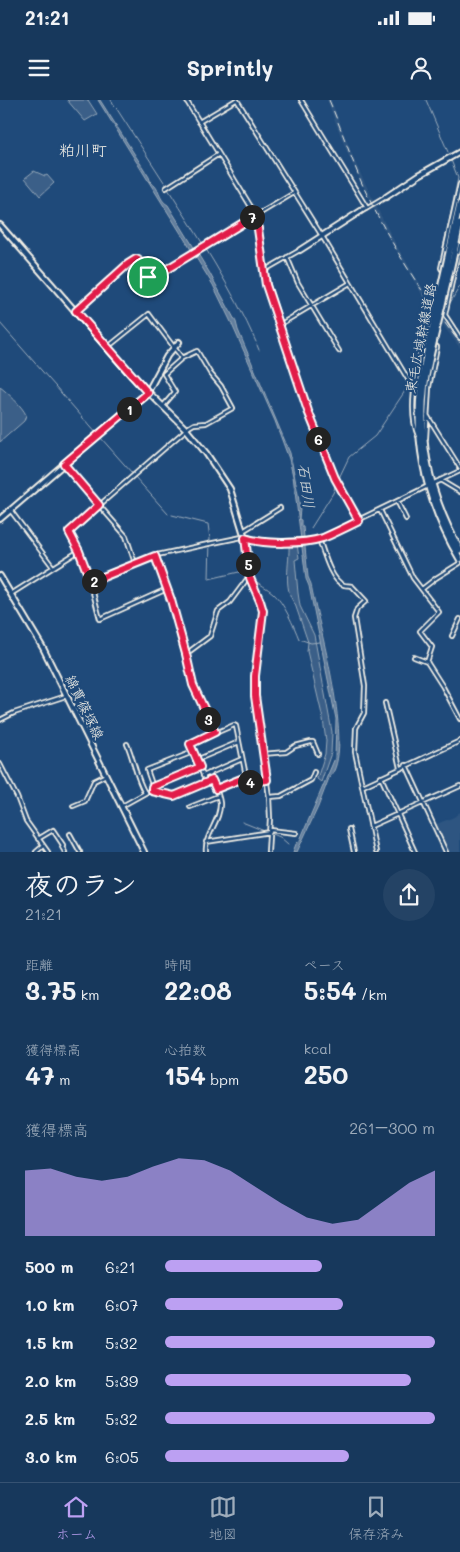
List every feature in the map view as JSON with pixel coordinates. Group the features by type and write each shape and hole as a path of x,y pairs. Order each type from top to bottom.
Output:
{"highway":[{"name":"東毛広域幹線道路","path":"460,204 420,392 422,441 429,485 440,522 460,561"},
{"name":"東毛広域幹線道路","path":"451,253 460,224"},
{"name":"東毛広域幹線道路","path":"429,485 460,550"}],"street":[{"path":"186,100 256,215 266,285 279,325 326,458 359,521"},
{"path":"199,122 236,100 415,388"},
{"path":"301,100 366,209"},
{"path":"265,270 366,209 421,173 460,152"},
{"path":"166,188 219,154"},
{"path":"454,271 450,273 442,271 441,268 460,184"},
{"path":"76,311 136,259 146,274 152,278 294,193"},
{"path":"0,225 148,393 186,429 227,483 245,538 250,578 263,611 255,676 255,696 269,797 270,831 268,852"},
{"path":"460,245 445,315 460,338"},
{"path":"287,257 298,283 340,351"},
{"path":"279,325 350,283"},
{"path":"107,347 149,314 182,358"},
{"path":"0,519 142,399 148,393 162,364 174,346 179,342"},
{"path":"424,342 435,344 437,347 429,387 426,435 422,441 414,423 415,388 424,342"},
{"path":"162,407 174,392 164,374 182,358 197,351 234,408 208,422 194,424 186,429 70,532 90,581 100,619 167,589"},
{"path":"90,581 155,556 210,543 245,538 259,541 297,542 319,539 359,521 460,470 430,416 427,415"},
{"path":"64,464 126,536 136,564"},
{"path":"440,480 460,492"},
{"path":"398,501 406,519"},
{"path":"243,531 280,508"},
{"path":"380,510 408,568 440,612 420,631 432,647 427,662"},
{"path":"10,511 54,567"},
{"path":"319,539 327,563 339,582 352,586 366,601 357,610 354,618 365,686 364,713 357,725 356,732 356,752 376,852"},
{"path":"11,594 79,551"},
{"path":"155,556 167,589 196,694 215,732"},
{"path":"422,589 460,561"},
{"name":"綿貫篠塚線","path":"0,576 43,648 144,852"},
{"path":"186,654 210,636 218,611 228,604 247,579 250,578"},
{"path":"452,636 459,622"},
{"path":"414,657 427,662 460,719"},
{"path":"0,720 14,713 66,696"},
{"path":"386,703 400,768"},
{"path":"206,782 190,744 235,725 248,782 267,780"},
{"path":"362,786 460,740"},
{"path":"196,760 239,742"},
{"path":"263,754 286,752 296,746 311,742 313,742 318,754"},
{"path":"127,744 134,761 138,779 145,793"},
{"path":"152,789 146,770 193,752"},
{"path":"203,776 242,759"},
{"path":"0,764 17,797 26,821 48,852"},
{"path":"406,765 446,852"},
{"path":"122,806 152,789 200,767"},
{"path":"269,797 283,795 311,780 314,772"},
{"path":"206,852 206,842 220,805 210,773"},
{"path":"73,806 85,800 94,781 106,775"},
{"path":"216,789 246,777"},
{"path":"381,777 415,852"},
{"path":"152,789 174,796 212,780"},
{"path":"371,826 460,786"},
{"path":"190,807 218,796"},
{"path":"349,829 354,852"},
{"path":"38,839 53,830 62,844 64,852"},
{"path":"206,842 270,831 296,833"},
{"path":"70,834 80,852"},
{"path":"36,852 43,846"}],"shaded area":[{"path":"67,100 88,100 97,114 85,121"},
{"path":"98,100 100,100 151,183 156,187 162,200 168,205 209,272 236,322 290,453 298,494 299,519 303,527 308,577 333,685 339,742 337,763 297,852 293,852 335,758 336,719 306,579 293,476 289,459 275,421 213,285"},
{"path":"327,100 331,100 355,162 399,250 428,297 460,340 460,348 428,305 382,226 347,152"},
{"path":"34,171 45,176 47,175 54,183 40,196 25,178"},
{"path":"0,387 11,396 26,415 24,421 0,442"},
{"path":"289,544 297,544 299,558 295,560 300,606 314,635 332,732 331,753 321,782 317,779 325,754 326,741 323,719 307,651 308,642 289,591"},
{"path":"460,812 460,852 446,852 434,825 454,817"}],"waterway":[{"path":"111,100 166,185"},
{"path":"426,100 448,152"},
{"path":"447,231 458,178 451,160"},
{"path":"168,189 226,283 256,342"},
{"path":"442,251 446,234"},
{"path":"450,303 460,286"},
{"path":"0,323 97,434"},
{"path":"412,380 423,333"},
{"path":"257,345 259,350"},
{"path":"338,480 349,457 375,436 409,385"},
{"path":"100,437 132,473"},
{"path":"135,477 168,514"},
{"name":"石田川","path":"311,528 333,493 336,484"},
{"path":"172,515 208,524 210,539 209,579 239,572 246,575"},
{"path":"253,580 277,597 299,639 311,643 320,642"},
{"path":"242,822 267,832"},
{"path":"270,833 280,837 288,844"}],"railway":[{"path":"329,100 363,186 384,227 419,287 460,343"}],"district":[{"name":"粕川町","path":"83,149"}],"route":[{"path":"256,215 266,285 308,411 335,478 359,521 326,537 314,540 280,542 249,540 245,538 250,578 263,611 255,676 255,696 267,780 248,782 246,777 216,789 212,780 174,796 152,791 152,787 200,767 190,744 215,732 196,694 171,600 155,556 90,581 79,551 69,532 99,505 64,464 148,393 76,311 136,259 148,277 152,278 158,275 256,215"}]}
